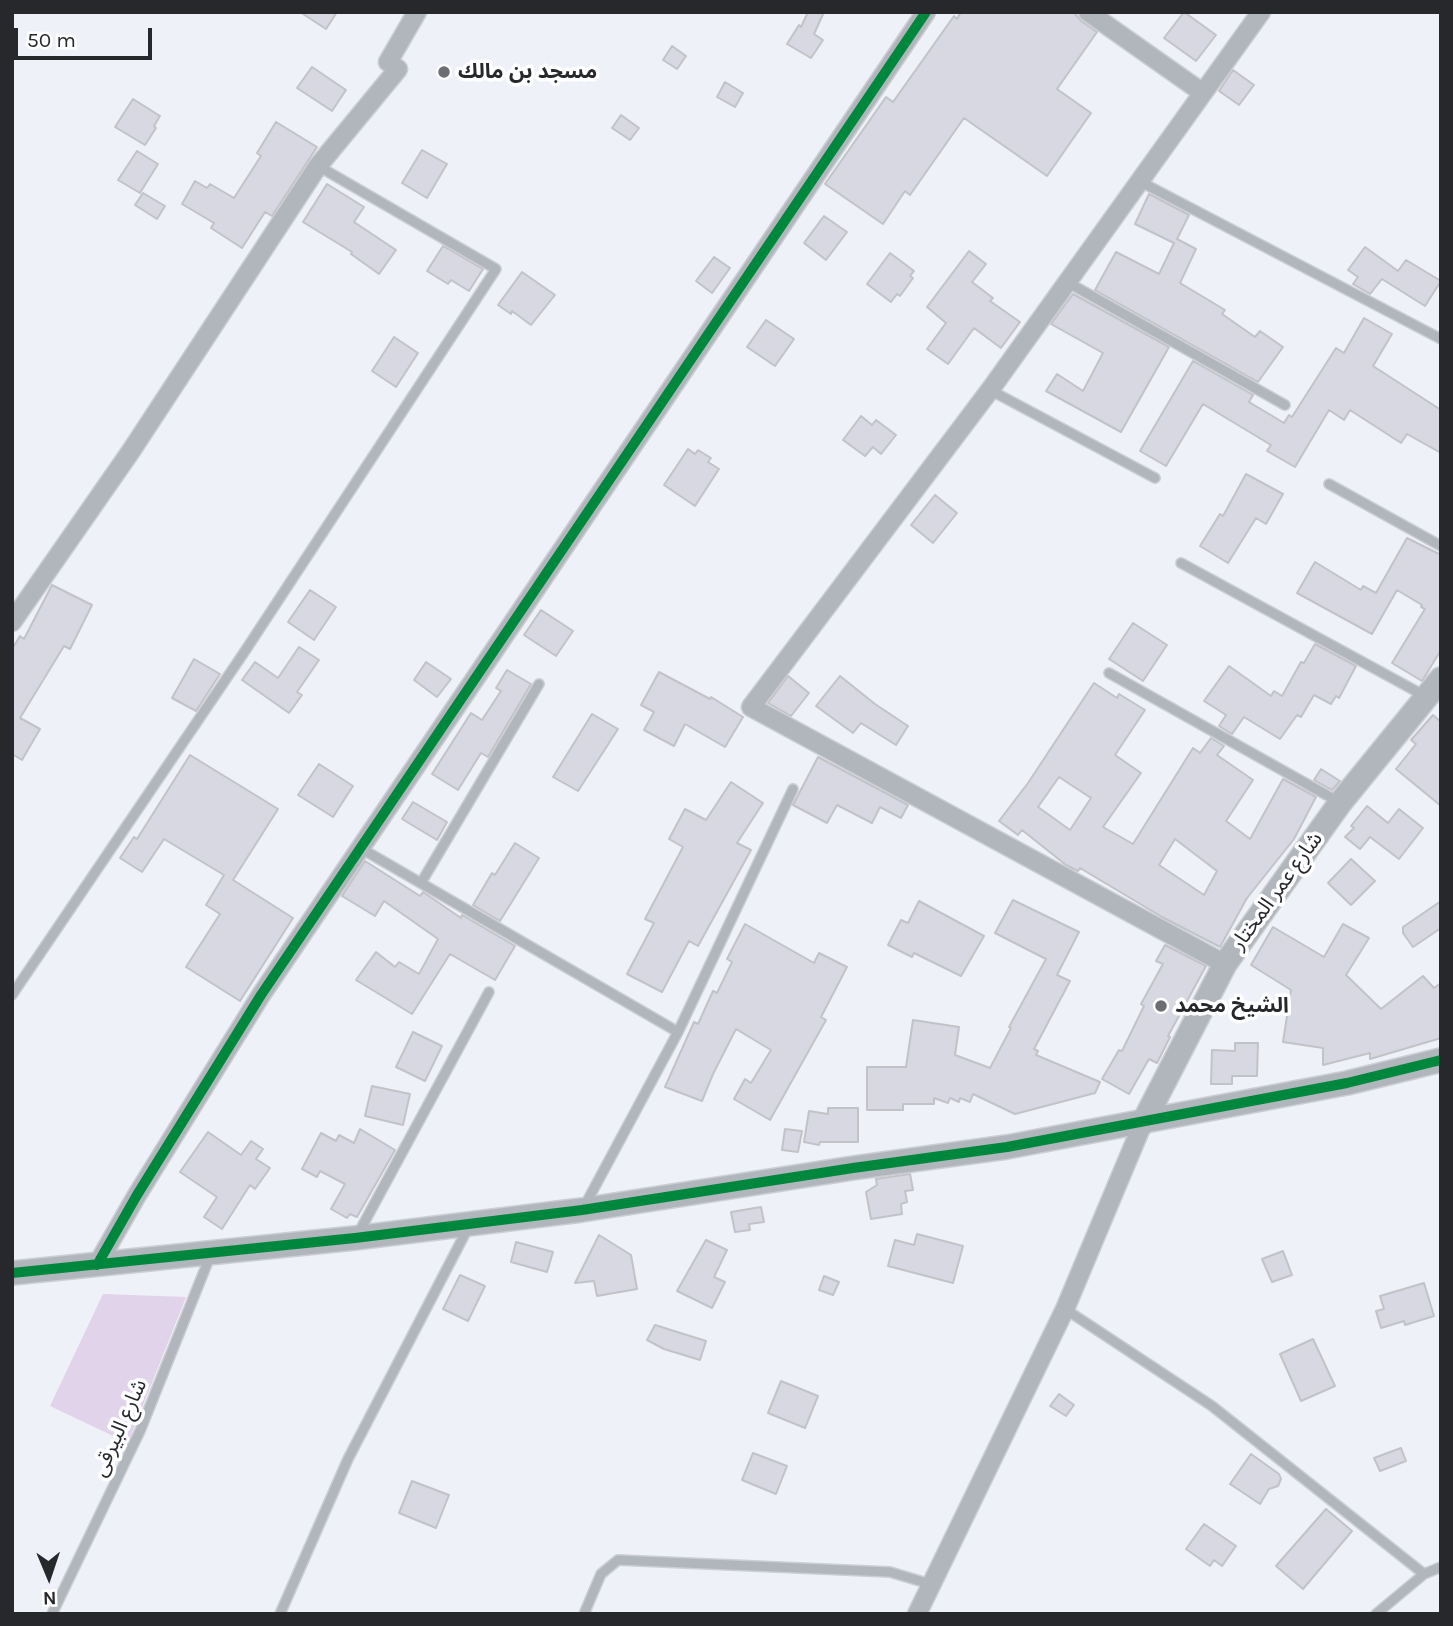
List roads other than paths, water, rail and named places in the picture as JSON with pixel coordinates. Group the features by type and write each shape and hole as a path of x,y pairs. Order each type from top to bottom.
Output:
{"street":[{"path":"12,622 131,451 318,166 398,69 387,61 417,12"},
{"path":"97,1265 137,1195 261,995 926,12"},
{"path":"1088,12 1202,93"},
{"path":"1225,964 751,707 990,390 1261,12"},
{"name":"شارع عمر المختار","path":"1143,1123 1225,964 1340,803 1434,688"},
{"path":"12,1273 355,1238 582,1210 1007,1147 1347,1083 1441,1060"},
{"path":"917,1614 1065,1309 1143,1123"}],"lane":[{"path":"12,995 253,639 496,270 318,166"},
{"path":"1139,181 1441,338"},
{"path":"1067,282 1285,405"},
{"path":"990,390 1155,478"},
{"path":"1329,484 1441,546"},
{"path":"1181,563 1434,688"},
{"path":"1109,673 1340,803"},
{"path":"421,883 539,684"},
{"path":"582,1210 678,1032 793,789"},
{"path":"362,849 678,1032"},
{"path":"355,1238 489,992"},
{"path":"280,1614 348,1459 470,1223"},
{"name":"شارع البيرقى","path":"52,1614 140,1431 211,1253"},
{"path":"1065,1309 1212,1406 1424,1574"},
{"path":"584,1614 601,1574 618,1560 890,1572 930,1584"},
{"path":"1376,1614 1424,1574 1441,1567"}],"place":[{"name":"مسجد بن مالك","path":"444,72"},
{"name":"الشيخ محمد","path":"1161,1006"}]}
